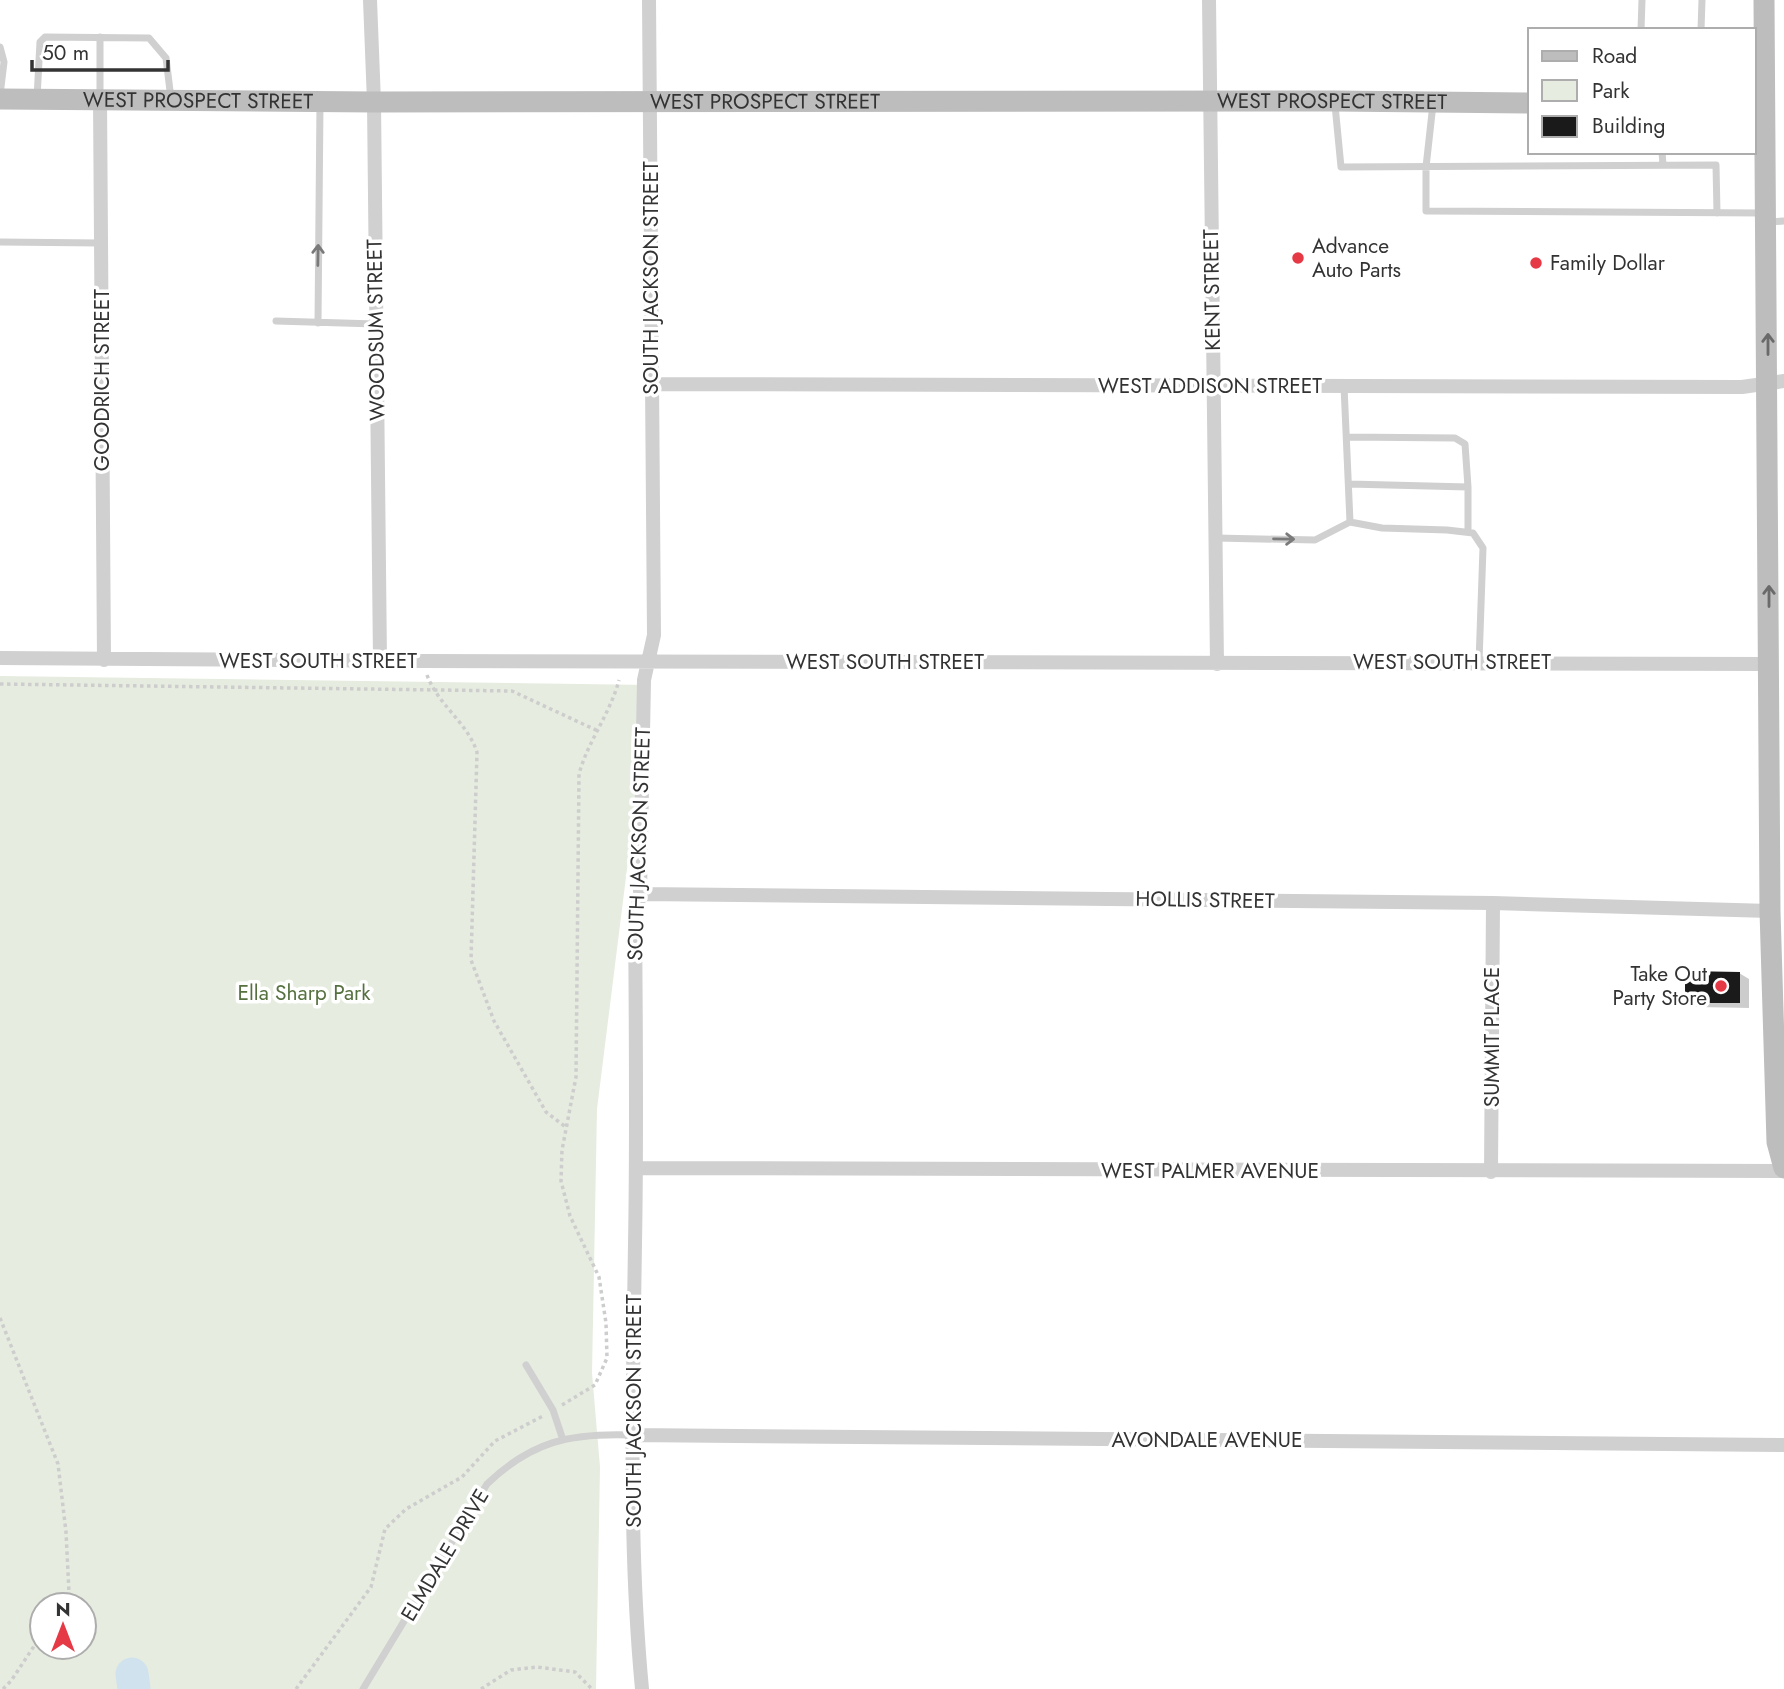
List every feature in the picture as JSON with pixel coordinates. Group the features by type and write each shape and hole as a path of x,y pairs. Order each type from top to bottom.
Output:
{"street":[{"name":"WOODSUM STREET","path":"370,0 374,102 380,661"},
{"name":"SOUTH JACKSON STREET","path":"642,1689 636,1630 631,1435 637,1168 635,919 640,894 644,680 653,635 649,0"},
{"name":"KENT STREET","path":"1209,0 1217,664"},
{"path":"1764,0 1773,219 1776,382 1777,664 1770,911 1778,972 1777,1142 1784,1169"},
{"name":"WEST PROSPECT STREET","path":"0,97 374,102 650,100 1528,103"},
{"name":"GOODRICH STREET","path":"100,99 104,660"},
{"name":"WEST ADDISON STREET","path":"651,384 1742,387 1776,382"},
{"name":"WEST SOUTH STREET","path":"0,657 104,660 1777,664"},
{"name":"HOLLIS STREET","path":"640,894 1493,903 1770,911"},
{"name":"SUMMIT PLACE","path":"1491,1172 1493,903"},
{"name":"WEST PALMER AVENUE","path":"637,1168 1491,1172 1784,1169"},
{"name":"AVONDALE AVENUE","path":"631,1435 1784,1445"}],"lane":[{"path":"1641,28 1642,0"},
{"path":"1701,28 1702,0"},
{"path":"37,99 40,42 45,37 100,37 149,38 166,58 171,100"},
{"path":"100,37 100,99"},
{"path":"0,47 4,62 0,97"},
{"path":"318,323 320,101"},
{"path":"1335,101 1341,167 1716,165 1717,213"},
{"path":"1433,103 1426,167 1426,211 1717,213 1773,219"},
{"path":"1662,154 1663,165"},
{"path":"0,242 101,243"},
{"path":"276,321 376,324"},
{"path":"1344,386 1350,522"},
{"path":"1347,437 1455,438 1465,444 1468,532"},
{"path":"1349,484 1468,487"},
{"path":"1215,538 1315,540 1350,522 1382,528 1473,533 1483,548 1479,662"},
{"path":"526,1366 553,1410 564,1440"},
{"name":"ELMDALE DRIVE","path":"363,1689 487,1483 521,1455 539,1446 602,1434 631,1435"}],"path":[{"path":"422,661 432,689 471,736 477,752 471,960 494,1021 513,1055 546,1112 567,1128"},
{"path":"296,1689 371,1587 386,1529 406,1509 462,1477 495,1441 595,1385 607,1358 606,1323 599,1277 570,1216 561,1181 562,1150 576,1077 579,774 584,758 609,711 619,680"},
{"path":"0,684 512,691 598,731"},
{"path":"0,1318 58,1464 66,1532 69,1591"},
{"path":"3,1689 28,1655"},
{"path":"481,1689 511,1670 537,1667 575,1672 592,1689"}],"green space":[{"name":"Ella Sharp Park","path":"0,676 650,685 597,1109 592,1373 600,1467 596,1689 0,1689"}],"building":[{"path":"1685,971 1740,972 1740,1003 1685,1003"}],"waterway":[{"path":"132,1674 134,1689"}],"place":[{"name":"Advance Auto Parts","path":"1298,258"},
{"name":"Family Dollar","path":"1536,263"},
{"name":"Take Out Party Store","path":"1721,986"}]}
